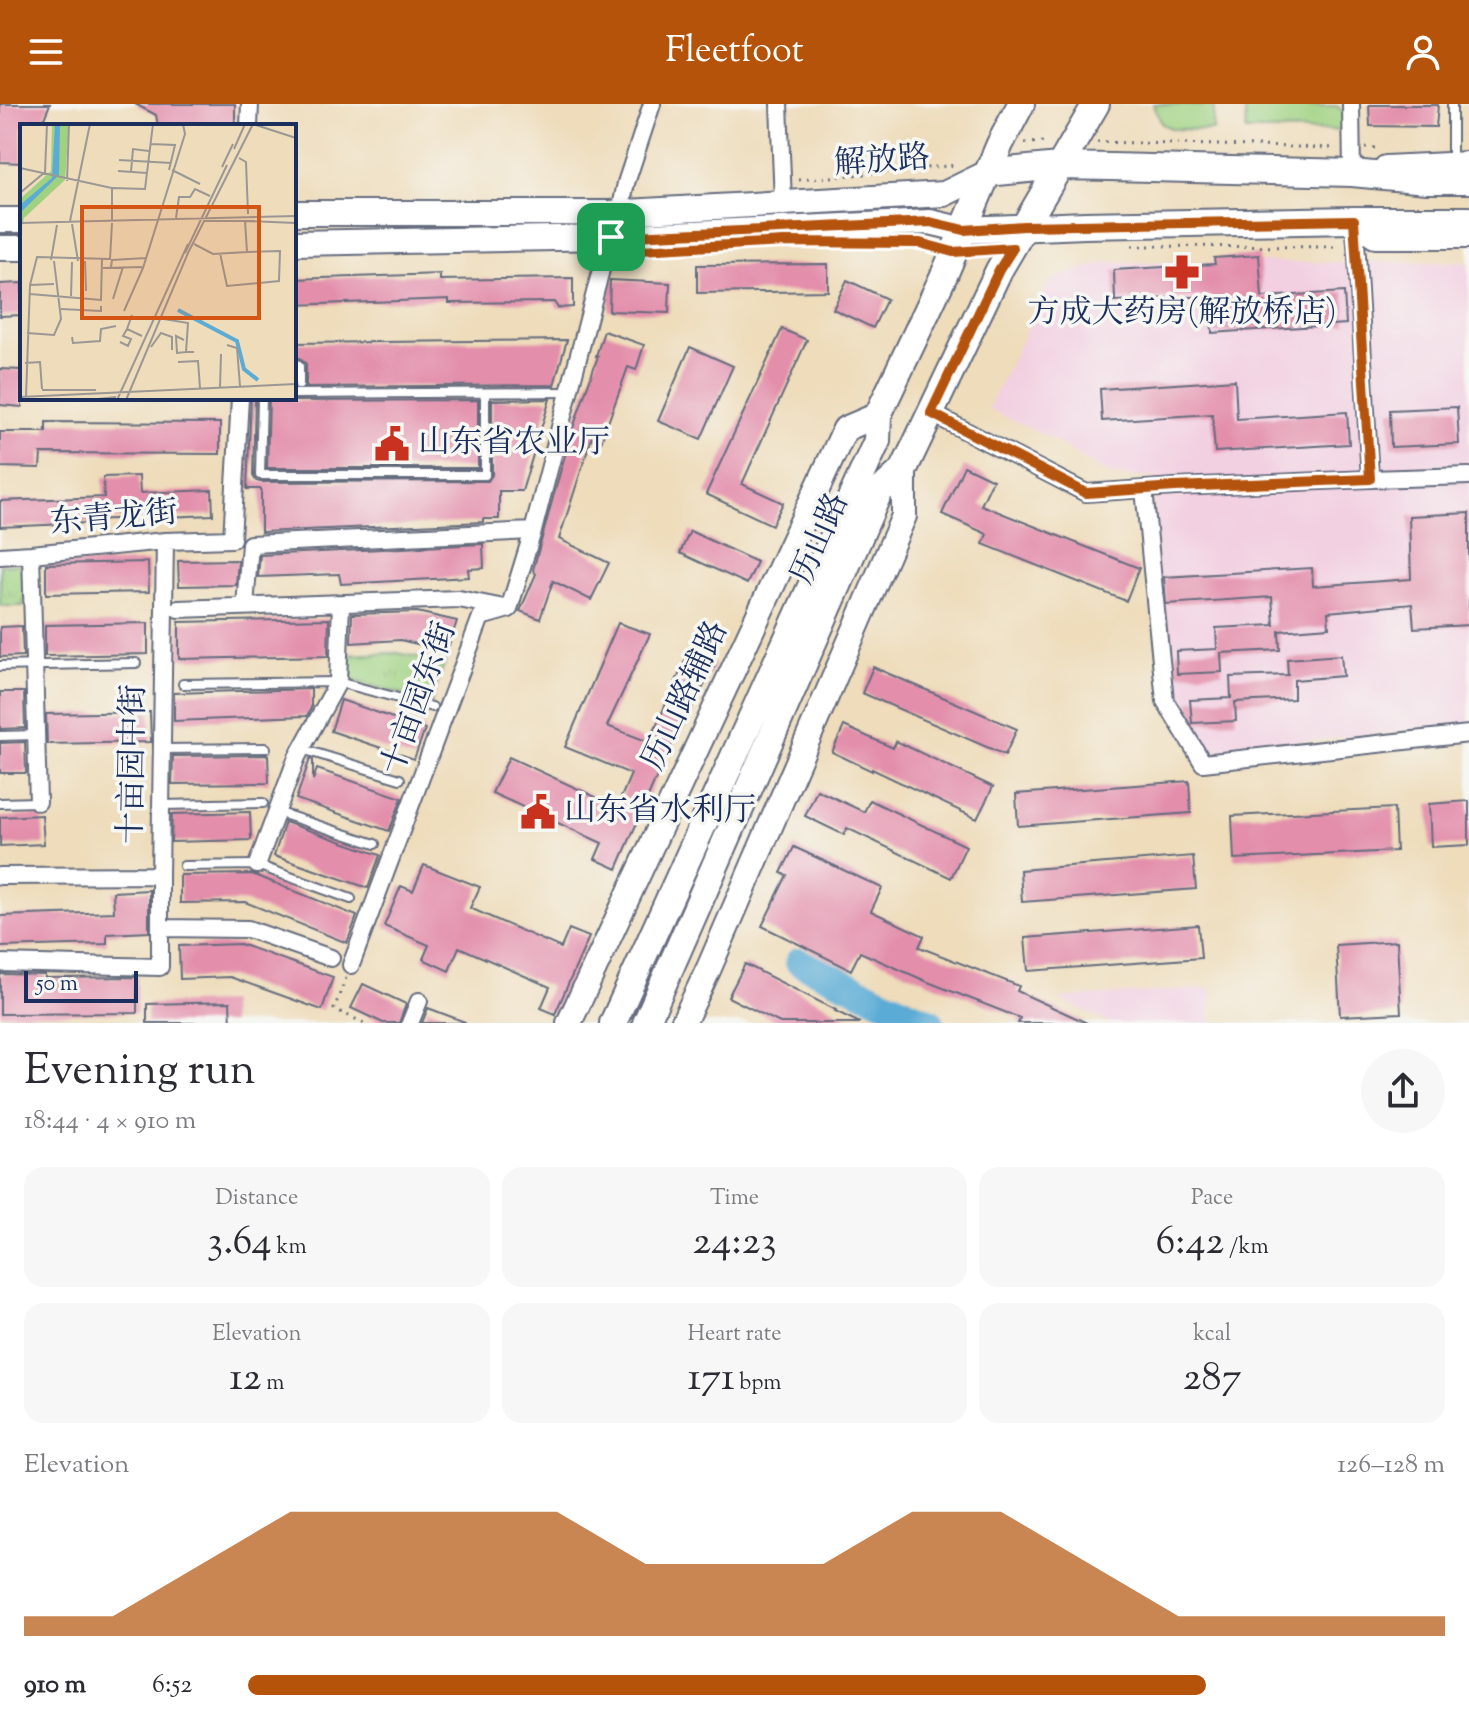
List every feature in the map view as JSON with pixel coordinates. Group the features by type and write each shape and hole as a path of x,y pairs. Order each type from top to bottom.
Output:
{"main road":[{"name":"历山路","path":"613,1023 877,441 878,415 1021,104"},
{"name":"历山路","path":"646,1023 879,492 904,469 999,270 1096,104"},
{"name":"解放路","path":"296,213 620,212 944,194 987,173 1059,166 1352,161 1427,180 1463,169"},
{"path":"1354,220 1375,236 1469,236"},
{"name":"解放路","path":"296,243 611,237 930,222 964,230 1024,226 1469,220"},
{"name":"历山路辅路","path":"569,1023 845,429 878,415"},
{"path":"683,1023 904,516 904,469"}],"street":[{"path":"249,124 250,104"},
{"path":"178,609 459,599 509,609 533,531 603,262 652,104"},
{"path":"779,104 783,202"},
{"path":"1351,104 1352,161"},
{"path":"1354,220 1370,479"},
{"name":"东青龙街","path":"0,556 165,541 232,539 240,400"},
{"path":"931,413 1086,493 1469,476"},
{"path":"1144,489 1165,701 1203,763 1469,734"},
{"path":"245,606 250,544 533,531"},
{"name":"十亩园中街","path":"0,876 160,875 165,541"},
{"path":"31,554 38,802"},
{"path":"257,865 270,808 338,682 341,604"},
{"name":"十亩园东街","path":"351,965 481,617 509,609"},
{"path":"0,963 160,967 160,875"},
{"path":"160,928 248,929 331,958"},
{"path":"410,1023 419,1001"}],"lane":[{"path":"1452,104 1463,169"},
{"path":"296,364 299,366 299,385"},
{"path":"296,394 570,392"},
{"path":"262,400 260,475 485,475 485,393"},
{"path":"0,666 136,663"},
{"path":"183,684 338,682 432,707"},
{"path":"0,736 36,735"},
{"path":"162,749 266,748"},
{"path":"301,749 400,779"},
{"path":"0,803 38,802"},
{"path":"161,805 270,808 375,844"},
{"path":"184,866 257,865 351,899"}],"path":[{"path":"1000,144 1074,141 1352,161 1380,148"},
{"path":"800,180 959,165"},
{"path":"1119,246 1356,247"},
{"path":"351,965 334,1009 364,1023"}],"shaded area":[{"path":"1106,262 1467,262 1469,724 1205,752 1172,696 1156,563 1154,478 1110,475 1043,434 988,409 1051,280"},
{"path":"1211,988 1211,1023 1110,1023 1057,998"}],"green space":[{"path":"1153,104 1214,106 1213,130 1173,129 1162,124"},
{"path":"1245,106 1336,106 1344,112 1344,130 1246,131"},
{"path":"29,564 23,606 0,606 0,565"},
{"path":"397,653 445,662 431,702 347,679 347,655"}],"building":[{"path":"0,104 50,104 42,124 20,124 20,163 0,162"},
{"path":"135,104 235,104 235,124 158,124 156,115"},
{"path":"1369,105 1438,105 1436,127 1370,126"},
{"path":"1259,255 1262,297 1344,292 1346,324 1212,333 1210,296 1115,301 1114,270 1215,264 1214,258"},
{"path":"828,264 828,291 697,293 697,265"},
{"path":"440,274 440,280 573,278 573,307 558,308 554,302 449,303 449,299 296,305 296,279"},
{"path":"610,280 670,283 669,313 609,311"},
{"path":"847,280 887,299 873,328 833,309"},
{"path":"20,283 20,315 0,316 0,284"},
{"path":"782,329 807,340 742,484 783,503 772,525 706,494"},
{"path":"604,331 644,345 636,370 628,367 601,442 592,437 559,539 609,563 591,600 553,581 540,619 520,611 536,574 533,570 561,469"},
{"path":"567,340 554,385 306,387 306,364 296,356 296,343"},
{"path":"690,347 733,366 701,439 658,421"},
{"path":"0,369 20,370 22,407 0,405"},
{"path":"1235,380 1237,419 1347,412 1349,444 1215,452 1212,414 1102,421 1100,389"},
{"path":"550,399 522,491 499,491 499,519 261,532 261,489 247,489 251,400 255,400 253,476 260,482 488,481 492,475 492,400"},
{"path":"269,400 478,400 478,468 267,468"},
{"path":"1457,407 1459,444 1391,447 1390,410"},
{"path":"46,422 220,423 220,454 41,453 40,468 0,467 0,432 46,432"},
{"path":"964,466 993,480 981,505 1139,568 1126,601 983,544 987,534 942,514"},
{"path":"139,476 140,493 212,490 213,515 0,527 0,501 104,497 103,477"},
{"path":"1469,513 1469,625 1414,628 1412,604 1328,612 1329,627 1279,631 1280,650 1221,653 1222,672 1177,674 1176,651 1217,649 1216,628 1274,625 1272,597 1166,604 1164,577 1312,568 1313,586 1411,579 1409,516"},
{"path":"690,531 757,562 747,584 680,553"},
{"path":"483,544 484,568 468,569 469,577 341,584 339,574 258,577 260,555"},
{"path":"238,560 236,585 179,586 178,561"},
{"path":"148,562 149,592 46,594 46,564"},
{"path":"417,612 457,621 447,651 400,640 351,643 352,614"},
{"path":"329,619 328,656 179,659 179,622"},
{"path":"148,623 148,654 45,656 45,625"},
{"path":"618,623 650,634 607,726 649,742 689,652 715,665 664,760 617,869 595,859 602,843 492,793 509,757 617,807 631,774 565,747"},
{"path":"22,626 23,656 0,657 0,627"},
{"path":"1341,655 1343,676 1294,680 1294,699 1235,702 1236,721 1192,723 1190,700 1231,698 1230,677 1288,675 1287,659"},
{"path":"873,667 1017,729 1005,755 862,693"},
{"path":"311,689 311,708 307,716 174,721 174,693"},
{"path":"0,692 24,692 25,728 0,729"},
{"path":"341,700 425,729 414,759 331,731"},
{"path":"150,712 151,742 47,744 46,714"},
{"path":"844,726 893,748 896,741 993,787 977,819 832,752"},
{"path":"25,742 26,773 0,773 0,743"},
{"path":"268,755 269,783 172,784 173,756"},
{"path":"310,759 313,760 313,780 317,769 402,798 389,831 296,799"},
{"path":"1189,781 1191,813 1018,826 1016,794"},
{"path":"817,790 864,812 870,800 966,846 951,878 847,828 844,835 805,816"},
{"path":"1469,801 1469,845 1431,847 1429,804"},
{"path":"1394,808 1396,851 1234,859 1232,816"},
{"path":"250,812 251,840 171,842 172,814"},
{"path":"42,815 44,844 0,846 0,817"},
{"path":"285,822 380,855 368,888 274,856"},
{"path":"794,847 882,888 871,911 924,936 919,947 1019,986 1017,991 1087,1023 1018,1023 1020,1018 860,952 851,970 762,926 787,875 781,873"},
{"path":"1193,856 1196,889 1022,902 1020,870"},
{"path":"424,865 480,887 470,908 561,948 569,929 589,937 555,1014 541,1008 550,987 459,947 449,971 423,959 429,945 384,926 401,886 413,891"},
{"path":"252,874 357,916 347,943 245,902 180,903 180,875"},
{"path":"149,890 149,932 107,934 107,944 0,947 0,916 114,912 113,892"},
{"path":"1198,925 1201,958 1028,971 1025,938"},
{"path":"1397,941 1401,1013 1340,1016 1336,945"},
{"path":"240,944 333,977 322,1010 230,977 180,979 179,946"},
{"path":"745,964 860,1023 780,1023 728,997"},
{"path":"0,974 45,975 45,978 137,977 137,1013 0,1014"},
{"path":"363,984 406,1004 399,1023 383,1023 351,1008"},
{"path":"230,1002 231,1023 147,1023 147,1004"},
{"path":"428,1008 465,1022 465,1023 422,1023"}],"waterway":[{"path":"799,962 931,1023"}],"place":[{"name":"方成大药房(解放桥店)","path":"1182,272"},
{"name":"山东省农业厅","path":"392,444"},
{"name":"山东省水利厅","path":"538,812"}],"route":[{"path":"1354,220 1370,479 1086,493 931,413 999,270 1013,248 953,252 920,243 783,242 606,252 611,237 930,222 964,230 1024,226 1354,220"}]}
